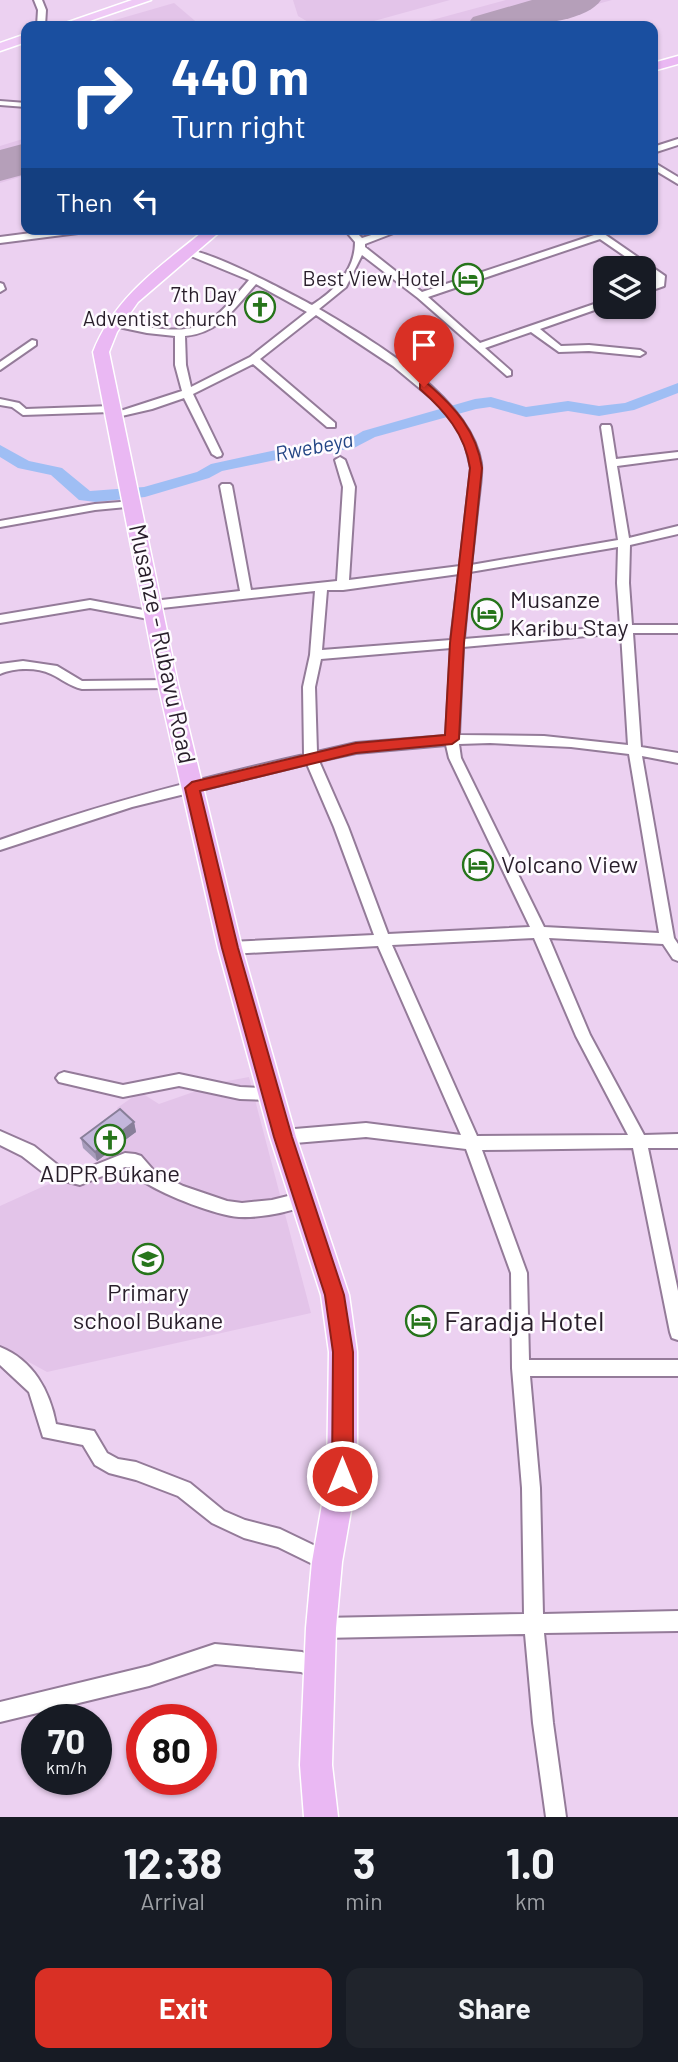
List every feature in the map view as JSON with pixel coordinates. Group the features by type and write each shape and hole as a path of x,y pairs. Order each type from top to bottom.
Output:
{"highway":[{"path":"658,66 678,60"},
{"path":"112,323 131,300 209,235"},
{"name":"Musanze - Rubavu Road","path":"112,323 101,352 168,684 230,948 283,1137 335,1295 343,1352 342,1476 327,1562 321,1628 316,1765 321,1817"}],"main road":[{"path":"79,21 145,0"},
{"path":"0,47 21,40"}],"street":[{"path":"38,0 42,10 41,21"},
{"path":"0,103 21,105"},
{"path":"658,148 678,142"},
{"path":"658,168 678,181"},
{"path":"0,240 39,235"},
{"path":"352,235 360,245 506,373"},
{"path":"360,245 385,235"},
{"path":"421,296 601,236 630,256"},
{"path":"0,402 15,405 23,412 112,412 160,404 254,359 345,285 351,277 360,245"},
{"path":"189,252 254,280 387,356 443,403 461,425 474,451 476,468 457,643 452,739 460,769 539,932 583,1036 639,1141 678,1332"},
{"path":"656,273 660,276 661,284 656,286"},
{"path":"112,323 180,333 193,332 211,326 254,280"},
{"path":"478,347 593,307"},
{"path":"532,328 559,349 589,348 640,353"},
{"path":"180,333 179,361 187,391 217,454"},
{"path":"2,363 32,343"},
{"path":"254,359 331,425"},
{"path":"606,427 624,543 623,583 635,751 667,939 678,955"},
{"path":"612,463 678,455"},
{"path":"340,460 349,487 343,586"},
{"path":"226,486 246,594"},
{"path":"0,524 95,507 130,493"},
{"path":"0,620 90,604 153,610 246,594 321,589 466,570 549,558 678,530"},
{"path":"321,589 316,655 309,687 311,758 341,827 383,941 472,1143 519,1273 520,1368 531,1489 534,1623 543,1723 556,1817"},
{"path":"316,655 626,629 678,629"},
{"path":"0,670 2,667 19,665 52,669 70,683 82,685 168,684"},
{"path":"0,845 108,807 356,748 452,739 498,738 574,742 678,758"},
{"path":"230,948 539,932 667,939"},
{"path":"64,1078 123,1091 179,1080 240,1093 272,1094"},
{"path":"283,1137 366,1130 472,1143 678,1140"},
{"path":"0,1138 28,1151 55,1172 80,1178 125,1160 135,1161 149,1177 178,1191 227,1208 242,1210 272,1207 304,1199"},
{"path":"0,1355 30,1379 42,1394 49,1431 88,1437 102,1459 115,1466 184,1489 218,1517 244,1529 280,1538 327,1562"},
{"path":"520,1368 678,1367"},
{"path":"321,1628 678,1621"},
{"path":"0,1712 149,1675 215,1654 302,1662 321,1671"}],"shaded area":[{"path":"293,0 450,0 374,21 306,21 298,16"},
{"path":"506,0 612,0 536,21 428,21"},
{"path":"174,3 195,21 112,21"},
{"path":"21,140 21,177 0,183 0,146"},
{"name":"Primary school Bukane","path":"249,1077 311,1313 47,1372 0,1346 0,1206 97,1162 135,1133 122,1119 117,1108 140,1092 159,1104 222,1082"}],"building":[{"path":"120,1109 134,1122 95,1152 81,1138"}],"waterway":[{"name":"Rwebeya","path":"0,450 24,465 56,471 85,496 96,497 145,492 203,475 217,467 309,448 352,444 369,434 475,404 491,402 526,412 568,406 599,411 628,407 678,388"}],"runway":[{"path":"506,21 580,0"},
{"path":"0,166 21,160"}],"place":[{"name":"Best View Hotel","path":"468,279"},
{"name":"7th Day Adventist church","path":"260,307"},
{"name":"Musanze Karibu Stay","path":"487,614"},
{"name":"Volcano View","path":"478,865"},
{"name":"ADPR Bukane","path":"110,1140"},
{"name":"Primary school Bukane","path":"148,1259"},
{"name":"Faradja Hotel","path":"421,1321"}],"route":[{"path":"342,1476 343,1352 335,1295 283,1137 230,948 192,788 356,748 452,739 457,643 476,468 474,451 461,425 443,403 424,387"}]}
